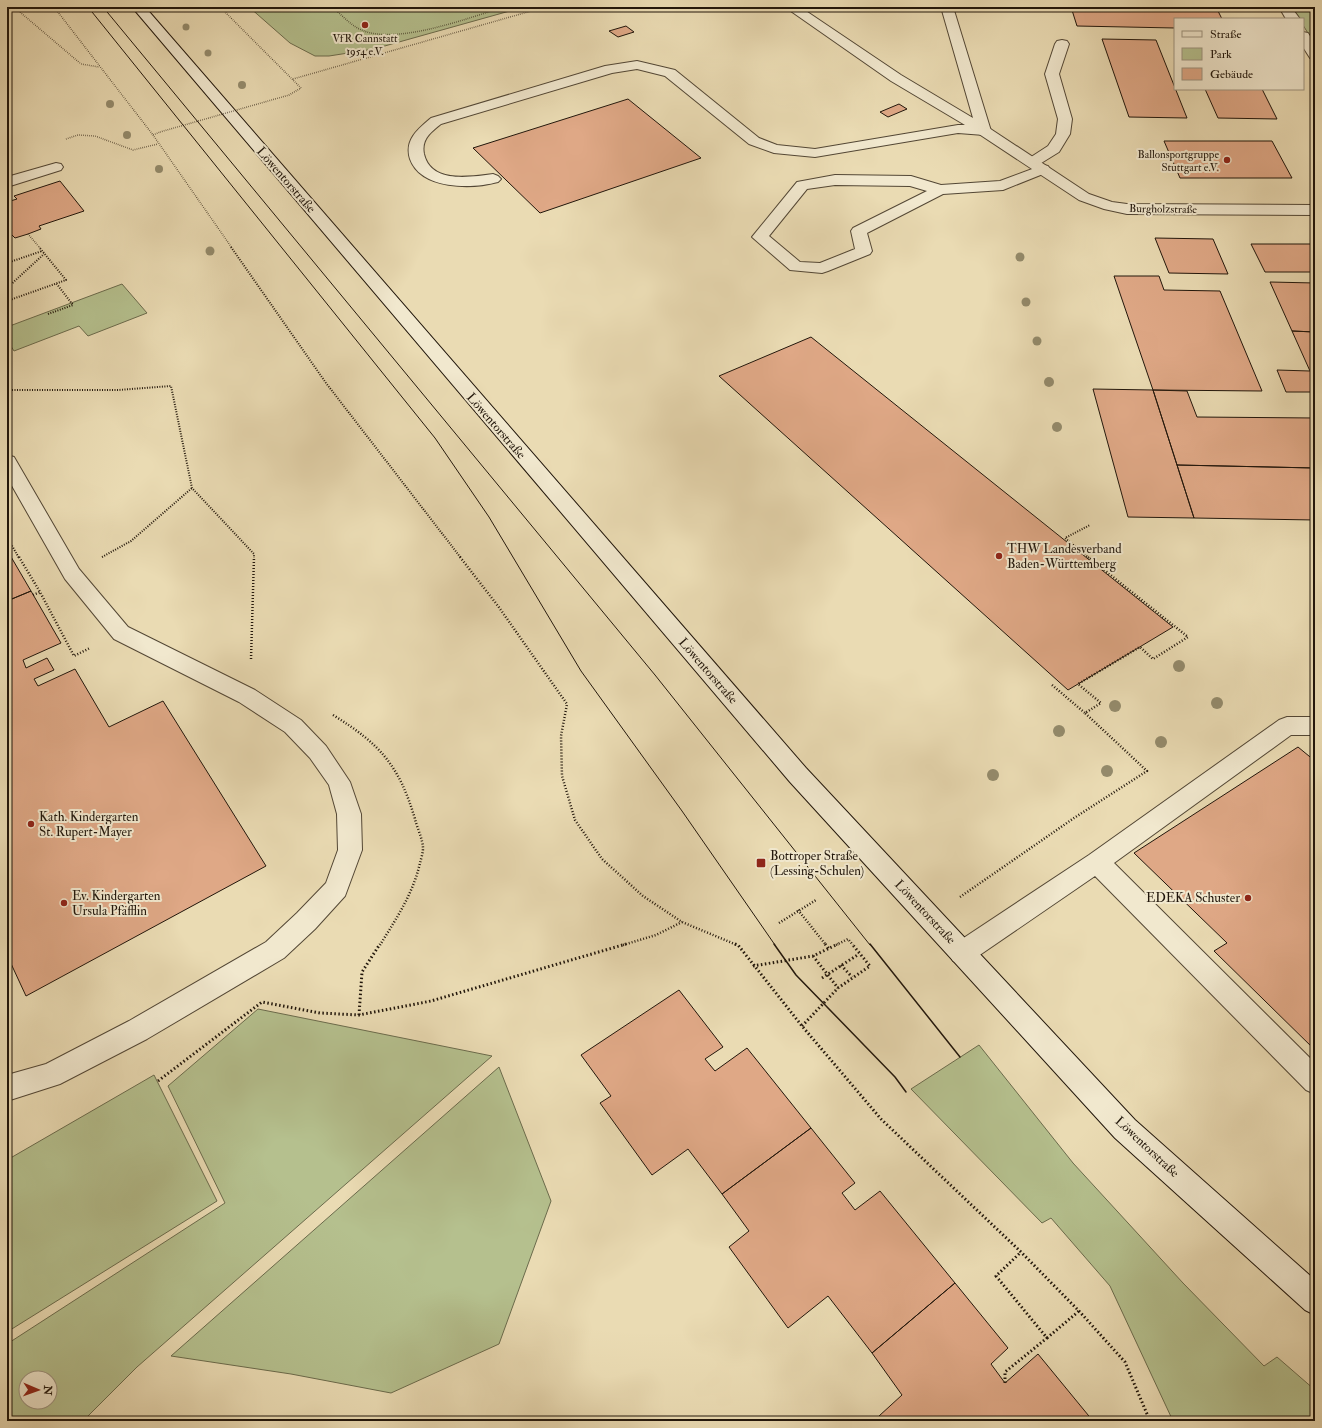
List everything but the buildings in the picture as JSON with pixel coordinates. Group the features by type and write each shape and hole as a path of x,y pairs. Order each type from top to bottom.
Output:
{"main road":[{"name":"Löwentorstraße","path":"138,7 798,775 1125,1129 1315,1300"},
{"name":"Burgholzstraße","path":"791,7 896,78 984,131 1084,197 1109,206 1127,209 1315,210"},
{"path":"493,179 455,181 426,172 418,161 415,151 419,135 436,121 610,69 637,65 670,73 754,141 774,149 815,153 958,129 984,131 947,7"},
{"path":"1285,7 1292,18"},
{"path":"1304,38 1315,55"},
{"path":"940,190 859,231 864,251 822,268 796,267 760,236 802,185 835,180 911,181 940,190 1003,186 1038,166 1054,149 1062,134 1065,119 1052,74 1062,44"},
{"path":"7,182 56,166"},
{"path":"7,461 72,574 121,633 247,696 293,726 318,752 339,782 350,814 350,850 336,889 306,921 275,950 138,1030 58,1071 7,1088"},
{"path":"962,953 1097,862 1287,726 1315,726"},
{"path":"1097,862 1315,1081"}],"path":[{"path":"14,7 81,64 100,67"},
{"path":"54,7 152,135 326,383 498,606 567,704 561,736 562,776 575,820 602,859 643,896 682,922 738,945 753,966 802,1026 881,1119 1021,1252 1079,1311 1125,1362 1150,1421"},
{"path":"152,135 289,95 301,88 220,7"},
{"path":"332,7 363,31 381,34 410,33 504,7"},
{"path":"293,79 544,7"},
{"path":"60,142 78,135 95,136 133,150 158,144"},
{"path":"7,301 66,280 28,234"},
{"path":"7,263 42,251"},
{"path":"7,288 44,254"},
{"path":"48,314 73,305 56,284"},
{"path":"7,390 118,390 171,386 192,488 254,554 251,658 256,664"},
{"path":"131,541 192,488"},
{"path":"1085,713 1101,703 1078,684 1140,647 1153,659 1188,637 1065,538 1090,525"},
{"path":"7,538 40,592 74,656"},
{"path":"981,883 1074,818 1147,770 1052,685"},
{"path":"779,923 816,900"},
{"path":"798,910 829,949"},
{"path":"158,1081 262,1002 320,1013 358,1015 431,1001 656,935 682,922"},
{"path":"753,966 814,956 848,939 870,966 838,988 802,1026"},
{"path":"822,978 859,954"},
{"path":"814,956 838,988"},
{"path":"841,965 852,978"},
{"path":"1021,1252 996,1276 1047,1338"},
{"path":"1005,1383 1005,1372 1079,1311"}],"green space":[{"name":"VfR Cannstatt 1954 e.V.","path":"249,7 524,7 374,49 329,56 315,56 290,43"},
{"path":"1292,7 1315,7 1315,45 1304,27 1304,18 1299,18"},
{"path":"122,284 147,313 88,336 79,326 14,351 7,340 7,327"},
{"path":"258,1009 492,1056 137,1367 83,1421 7,1421 7,1344 225,1203 168,1086"},
{"path":"979,1045 1073,1163 1183,1283 1264,1366 1277,1357 1315,1390 1315,1421 1173,1421 1110,1286 1051,1218 1042,1223 911,1089"},
{"path":"499,1067 551,1201 499,1344 391,1393 291,1374 171,1356"},
{"path":"154,1075 217,1201 7,1332 7,1160"}],"tram line":[{"path":"88,7 435,438 489,517 581,671 682,811 775,945"},
{"path":"103,7 655,675 870,945"},
{"path":"774,944 796,975 895,1077 906,1092"},
{"path":"870,944 960,1057"}],"place":[{"name":"VfR Cannstatt 1954 e.V.","path":"365,25"},
{"name":"Ballonsportgruppe Stuttgart e.V.","path":"1227,160"},
{"name":"THW Landesverband Baden-Württemberg","path":"999,556"},
{"name":"Kath. Kindergarten St. Rupert-Mayer","path":"31,824"},
{"name":"Bottroper Straße (Lessing-Schulen)","path":"761,863"},
{"name":"EDEKA Schuster","path":"1248,898"},
{"name":"Ev. Kindergarten Ursula Pfäfflin","path":"64,903"}]}
